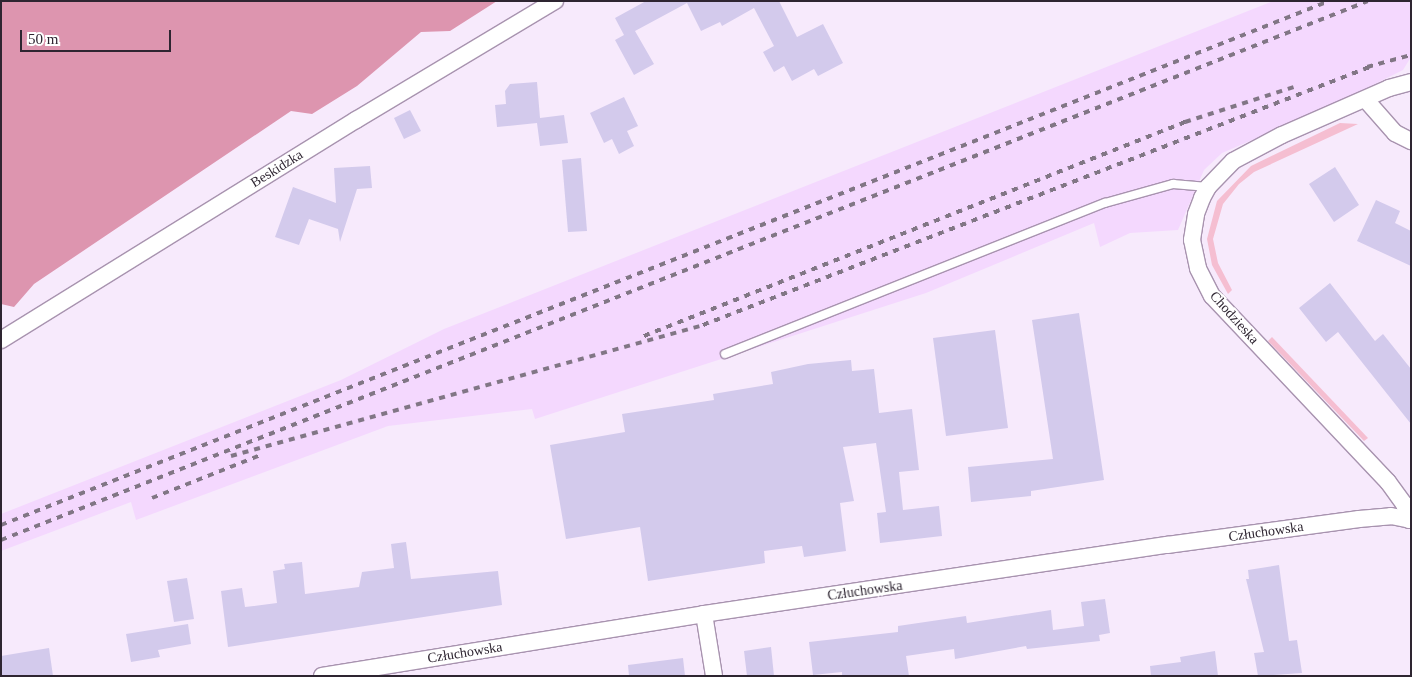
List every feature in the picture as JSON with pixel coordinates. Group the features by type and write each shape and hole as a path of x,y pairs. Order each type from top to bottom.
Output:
{"street":[{"name":"Beskidzka","path":"1,340 356,120 555,1"},
{"name":"Chodzieska","path":"1410,520 1404,504 1388,482 1212,296 1198,268 1192,240 1196,214 1208,187 1233,161 1253,150 1411,82"},
{"path":"1366,100 1395,133 1411,141"},
{"name":"Człuchowska","path":"322,676 704,614 1347,520 1391,516 1410,520"},
{"path":"704,614 714,676"}],"lane":[{"path":"725,354 1105,203 1173,184 1208,187"}],"shaded area":[{"path":"1,1 497,1 450,31 421,32 357,86 312,114 291,111 34,284 14,307 1,304"},
{"path":"1273,1 1411,1 1411,57 1403,70 1327,108 1222,153 1204,170 1178,230 1130,233 1100,247 1094,223 926,293 535,419 532,409 388,426 136,520 131,502 1,551 1,514 341,380 444,329"},
{"path":"1340,123 1358,124 1254,172 1239,184 1223,204 1213,239 1218,263 1232,290 1228,294 1212,265 1207,239 1217,201 1251,166"},
{"path":"1272,337 1368,438 1364,441 1268,341"}],"building":[{"path":"646,1 779,1 797,37 823,24 843,63 818,76 814,69 792,81 784,66 774,72 763,52 774,46 754,8 722,26 720,22 701,31 687,3 635,31 654,64 634,75 615,40 624,35 615,18"},
{"path":"537,82 540,118 564,115 568,143 540,146 537,123 497,127 495,105 506,104 505,91 510,84"},
{"path":"624,97 638,126 627,131 634,146 619,154 612,139 604,143 590,113"},
{"path":"410,110 421,131 404,139 394,118"},
{"path":"581,158 587,231 568,232 562,160"},
{"path":"370,166 372,188 357,189 340,242 338,229 309,219 299,245 275,237 293,187 336,203 334,168"},
{"path":"1335,167 1359,205 1334,222 1309,184"},
{"path":"1376,200 1400,211 1395,223 1411,231 1411,266 1357,241"},
{"path":"1330,283 1375,341 1383,334 1411,369 1411,424 1338,332 1326,342 1299,308"},
{"path":"1079,313 1104,480 1031,491 1031,496 971,502 968,467 1053,459 1032,320"},
{"path":"995,330 1008,428 946,436 933,338"},
{"path":"851,360 852,371 874,369 879,413 912,409 919,470 899,472 903,510 939,506 942,536 880,543 877,513 886,512 876,443 843,447 854,501 840,503 846,551 804,557 802,546 764,551 765,563 648,581 640,527 566,539 550,445 625,432 622,414 714,400 713,394 773,384 771,372 808,364"},
{"path":"406,542 411,579 498,571 502,605 228,647 221,591 242,588 245,607 277,603 273,571 285,569 284,564 302,562 305,594 359,587 362,572 394,568 391,544"},
{"path":"1279,565 1289,641 1297,640 1302,673 1258,676 1254,653 1264,652 1246,579 1249,579 1248,570"},
{"path":"187,578 194,619 174,622 167,581"},
{"path":"1105,599 1110,633 1099,635 1100,641 1027,649 1026,646 955,659 954,649 906,656 909,676 842,676 842,672 813,675 809,642 898,632 898,626 966,616 967,623 1051,610 1053,630 1084,626 1081,602"},
{"path":"188,624 191,644 158,650 160,657 131,662 126,634"},
{"path":"771,647 774,676 747,676 744,651"},
{"path":"49,648 53,676 1,676 1,656"},
{"path":"1215,651 1218,676 1151,676 1150,666 1181,662 1180,657"},
{"path":"683,658 685,676 629,676 628,665"}],"railway":[{"path":"1,525 1329,1"},
{"path":"1,540 1368,1"},
{"path":"1367,67 1411,55"},
{"path":"231,456 703,325 1372,66"},
{"path":"644,336 1185,122 1297,86"},
{"path":"152,498 263,454"}]}
